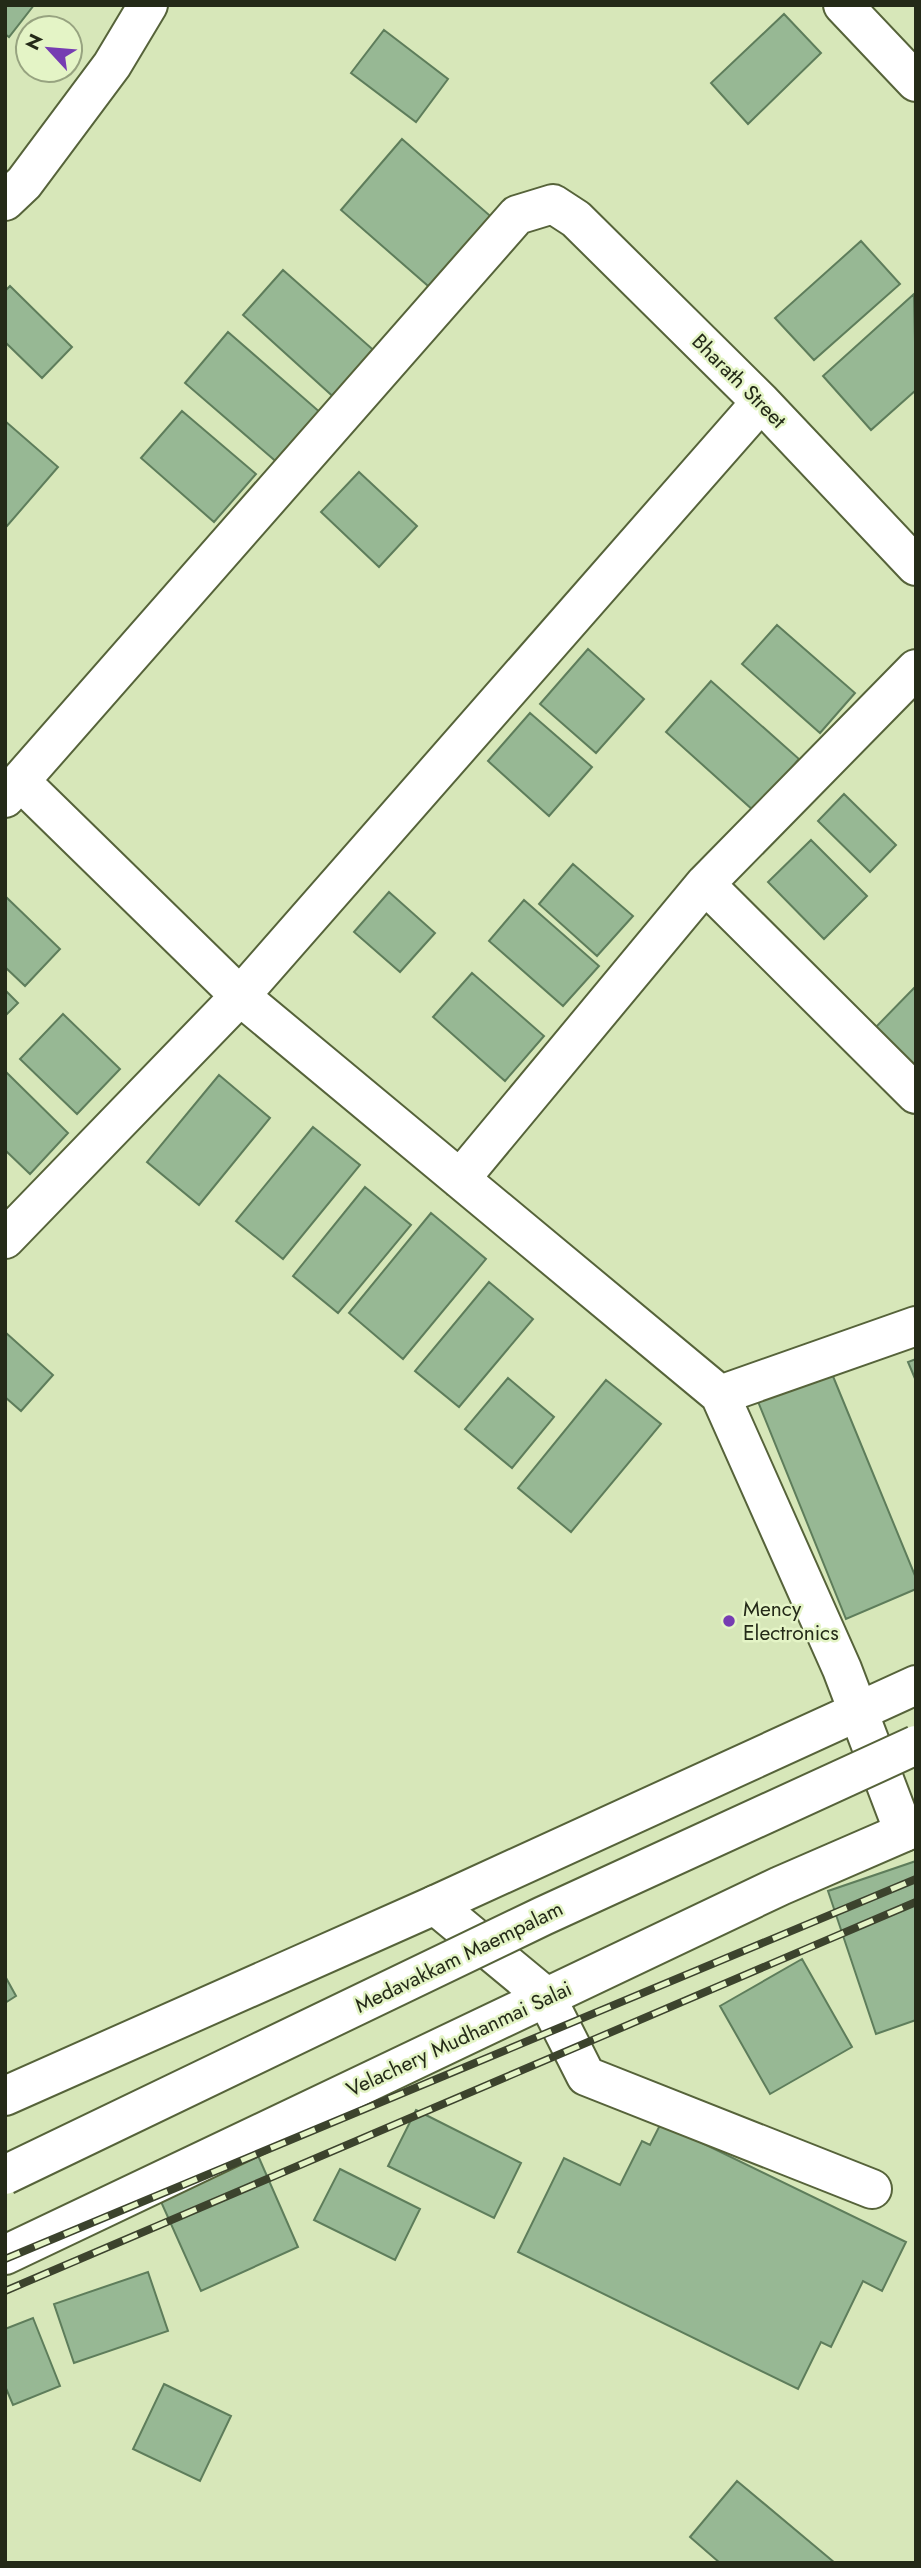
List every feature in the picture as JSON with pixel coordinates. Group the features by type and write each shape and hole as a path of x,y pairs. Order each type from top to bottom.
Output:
{"street":[{"path":"5,201 24,183 112,65 148,5"},
{"path":"843,5 916,82"},
{"name":"Bharath Street","path":"13,790 517,215 553,204 576,219 761,402 916,566"},
{"path":"5,1239 240,996 761,402"},
{"path":"460,1179 705,884 916,669"},
{"path":"13,790 240,996 720,1395 842,1669 910,1830"},
{"path":"705,884 916,1094"},
{"path":"720,1395 916,1326"},
{"path":"5,2096 435,1905 916,1685"},
{"name":"Medavakkam Maempalam","path":"5,2175 543,1916 916,1745"},
{"name":"Velachery Mudhanmai Salai","path":"5,2255 780,1886 910,1830"},
{"path":"435,1905 546,1997 586,2077 872,2189"}],"building":[{"path":"5,5 34,5 27,14 14,14 14,31 9,37 5,34"},
{"path":"784,14 821,53 748,124 711,83"},
{"path":"384,30 448,79 416,122 351,73"},
{"path":"402,139 496,221 435,292 341,210"},
{"path":"861,241 900,284 814,360 775,318"},
{"path":"283,270 379,355 338,401 243,315"},
{"path":"10,286 72,347 42,378 5,342 5,291"},
{"path":"914,294 916,390 871,430 823,376"},
{"path":"228,332 322,414 279,464 185,383"},
{"path":"182,411 256,474 214,522 141,458"},
{"path":"5,421 58,467 7,526 5,525"},
{"path":"359,472 417,526 379,567 321,512"},
{"path":"777,625 855,693 820,733 742,664"},
{"path":"588,649 644,699 596,753 540,704"},
{"path":"711,681 799,759 754,811 666,732"},
{"path":"530,713 592,767 549,816 488,761"},
{"path":"844,794 896,845 870,872 818,821"},
{"path":"811,840 867,896 824,939 768,882"},
{"path":"573,864 633,916 597,956 539,904"},
{"path":"389,892 435,933 400,972 354,932"},
{"path":"5,896 60,949 25,986 5,967"},
{"path":"524,900 599,966 563,1006 489,941"},
{"path":"472,973 544,1036 505,1081 433,1017"},
{"path":"916,986 916,1070 874,1029"},
{"path":"5,990 18,1003 5,1016"},
{"path":"63,1014 120,1069 77,1114 20,1059"},
{"path":"5,1071 68,1133 30,1174 5,1150"},
{"path":"219,1075 270,1118 199,1205 147,1162"},
{"path":"313,1127 360,1165 283,1259 236,1221"},
{"path":"365,1187 411,1225 338,1313 293,1276"},
{"path":"431,1213 486,1259 403,1359 349,1313"},
{"path":"489,1282 533,1319 459,1407 415,1371"},
{"path":"5,1332 53,1375 21,1411 5,1397"},
{"path":"916,1359 916,1381 908,1362"},
{"path":"830,1369 916,1578 916,1589 846,1619 757,1399"},
{"path":"508,1378 554,1417 512,1468 465,1429"},
{"path":"606,1380 661,1424 571,1532 518,1488"},
{"path":"916,1861 916,2020 876,2034 828,1891"},
{"path":"802,1959 852,2047 770,2094 720,2006"},
{"path":"5,1976 16,1996 5,2003"},
{"path":"416,2110 521,2163 494,2218 388,2166"},
{"path":"661,2123 906,2242 882,2291 863,2281 831,2347 821,2342 798,2389 518,2252 564,2158 620,2185 642,2141 650,2145"},
{"path":"256,2151 298,2247 201,2291 158,2195"},
{"path":"340,2169 420,2209 395,2260 314,2220"},
{"path":"148,2272 168,2331 74,2363 54,2304"},
{"path":"33,2318 60,2386 13,2405 5,2386 5,2329"},
{"path":"164,2384 231,2416 200,2481 133,2449"},
{"path":"737,2481 835,2563 720,2563 690,2537"}],"railway":[{"path":"5,2259 916,1879"},
{"path":"5,2291 916,1902"}],"place":[{"name":"Mency Electronics","path":"729,1621"}]}
